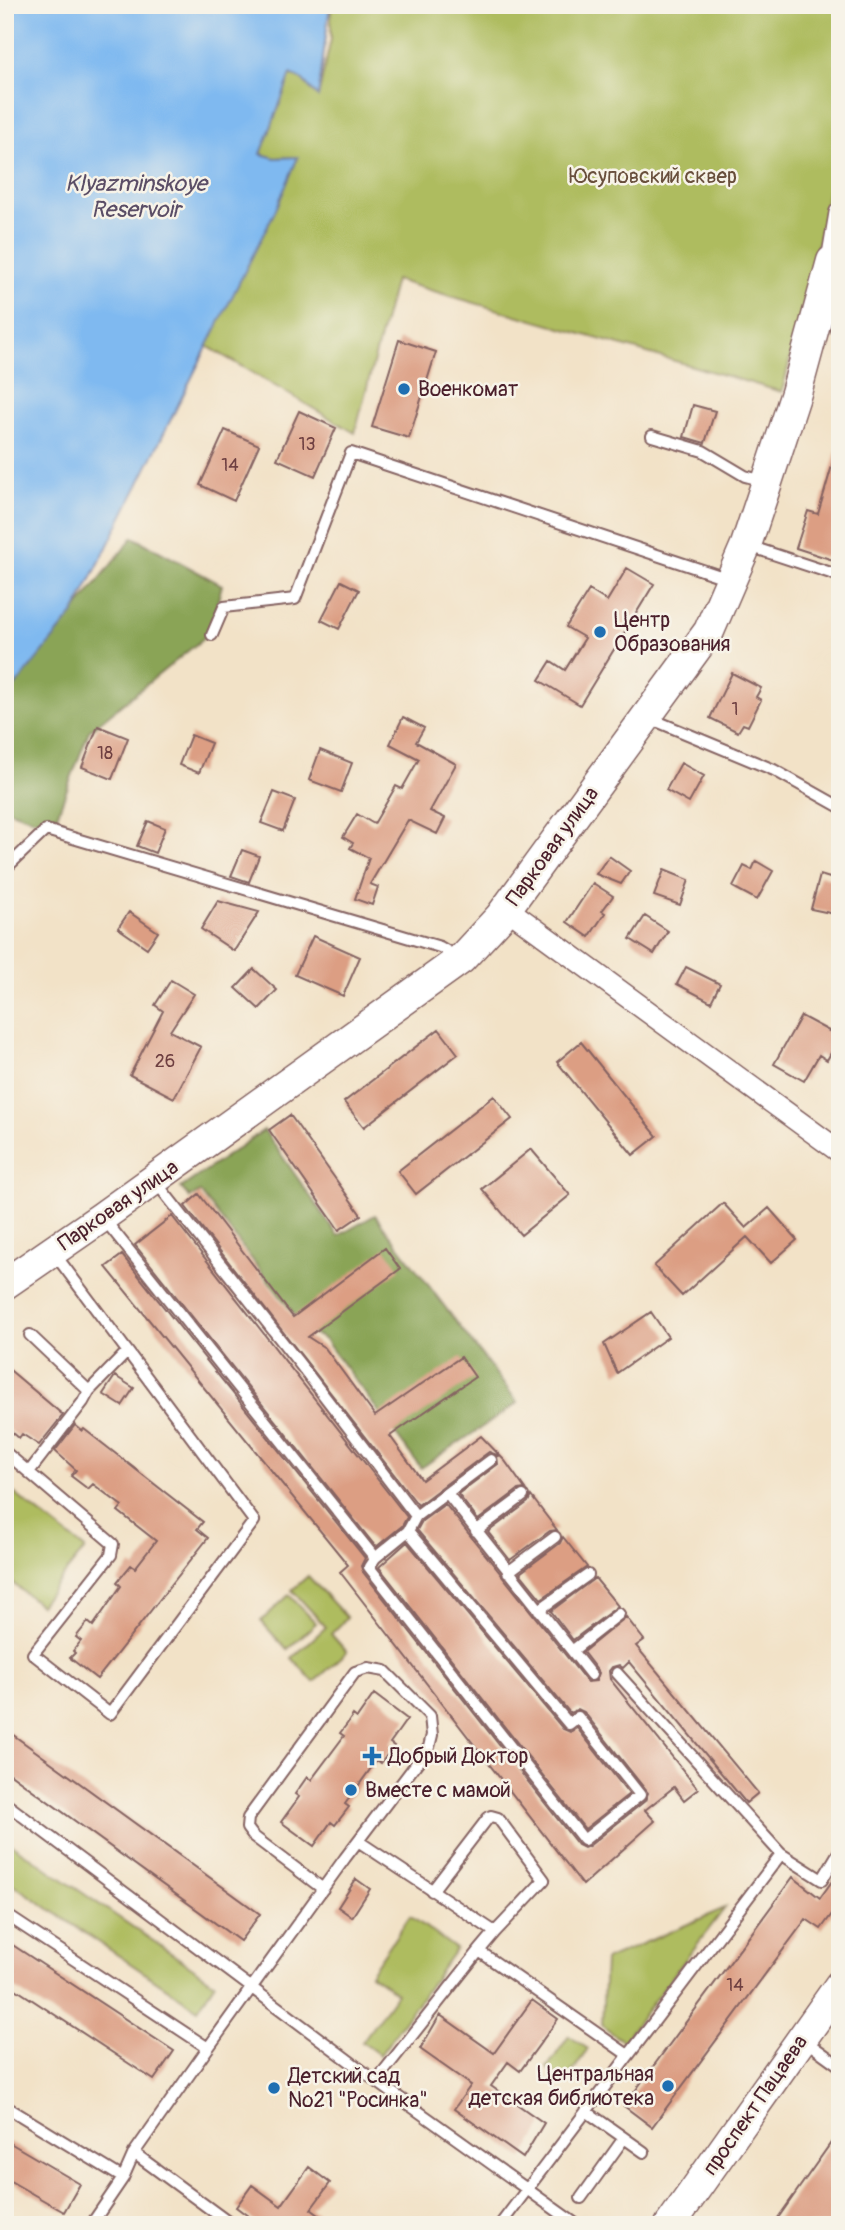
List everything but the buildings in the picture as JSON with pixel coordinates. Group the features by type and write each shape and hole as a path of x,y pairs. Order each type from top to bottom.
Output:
{"street":[{"name":"Парковая улица","path":"5,1284 461,959 506,908 709,631 746,545 796,393 836,262 840,213"},
{"path":"506,908 840,1152"},
{"name":"проспект Пацаева","path":"670,2225 840,1984"}],"lane":[{"path":"652,436 704,451 744,475 767,482"},
{"path":"212,635 224,607 295,599 351,453 732,580"},
{"path":"746,545 840,576"},
{"path":"647,717 774,770 840,807"},
{"path":"5,869 46,830 440,947 461,959"},
{"path":"154,1180 416,1516"},
{"path":"102,1217 375,1558"},
{"path":"5,1452 113,1544 111,1555 33,1654 110,1714 254,1521 52,1252"},
{"path":"30,1335 89,1391"},
{"path":"29,1472 89,1391 126,1353"},
{"path":"408,1531 569,1724 578,1717 640,1795 584,1840 369,1567 375,1558 408,1531 416,1516 491,1460"},
{"path":"447,1493 591,1675"},
{"path":"476,1531 523,1496"},
{"path":"508,1572 555,1537"},
{"path":"539,1610 588,1575"},
{"path":"572,1651 619,1614"},
{"path":"91,2225 123,2178 134,2153 208,2048 429,1747 432,1735 430,1716 385,1671 368,1668 355,1672 248,1818 247,1828 253,1836 323,1889"},
{"path":"617,1673 781,1854 822,1880 840,1850"},
{"path":"5,1803 376,2081 577,2225"},
{"path":"376,2081 479,1951 544,1880 498,1818 491,1816 432,1891"},
{"path":"358,1841 495,1932"},
{"path":"500,2225 781,1854"},
{"path":"5,1914 208,2048"},
{"path":"479,1951 628,2055"},
{"path":"802,2038 840,2066"},
{"path":"5,2106 123,2178"},
{"path":"586,2111 644,2152"},
{"path":"581,2198 624,2138"},
{"path":"134,2153 232,2225"}],"green space":[{"name":"Юсуповский сквер","path":"331,5 840,5 840,126 816,253 782,392 395,280 355,433 207,346 297,157 275,158 261,154 291,74 303,80 318,97 331,39"},
{"path":"133,537 222,585 209,634 89,731 53,826 5,809 5,699"},
{"path":"264,1130 338,1236 375,1215 518,1403 421,1468 324,1339 307,1331 200,1192 190,1198 181,1188"},
{"path":"5,1486 85,1549 40,1605 5,1577"},
{"path":"308,1576 347,1618 331,1634 347,1652 314,1682 292,1658 326,1627 292,1590"},
{"path":"289,1595 316,1623 287,1650 261,1621"},
{"path":"5,1840 215,1983 198,2009 5,1879"},
{"path":"725,1908 623,2041 602,2026 605,1960"},
{"path":"410,1916 456,1949 380,2055 362,2042 397,1993 370,1974"},
{"path":"569,2036 588,2049 566,2081 547,2068"}],"water":[{"name":"Klyazminskoye Reservoir","path":"5,5 330,5 318,97 303,80 291,74 261,154 275,158 298,157 277,207 74,613 5,699"}],"place":[{"name":"Военкомат","path":"404,389"},
{"name":"Центр Образования","path":"600,632"},
{"name":"Добрый Доктор","path":"372,1756"},
{"name":"Вместе с мамой","path":"351,1790"},
{"name":"Центральная детская библиотека","path":"668,2086"},
{"name":"Детский сад №21 \"Росинка\"","path":"274,2088"}]}
